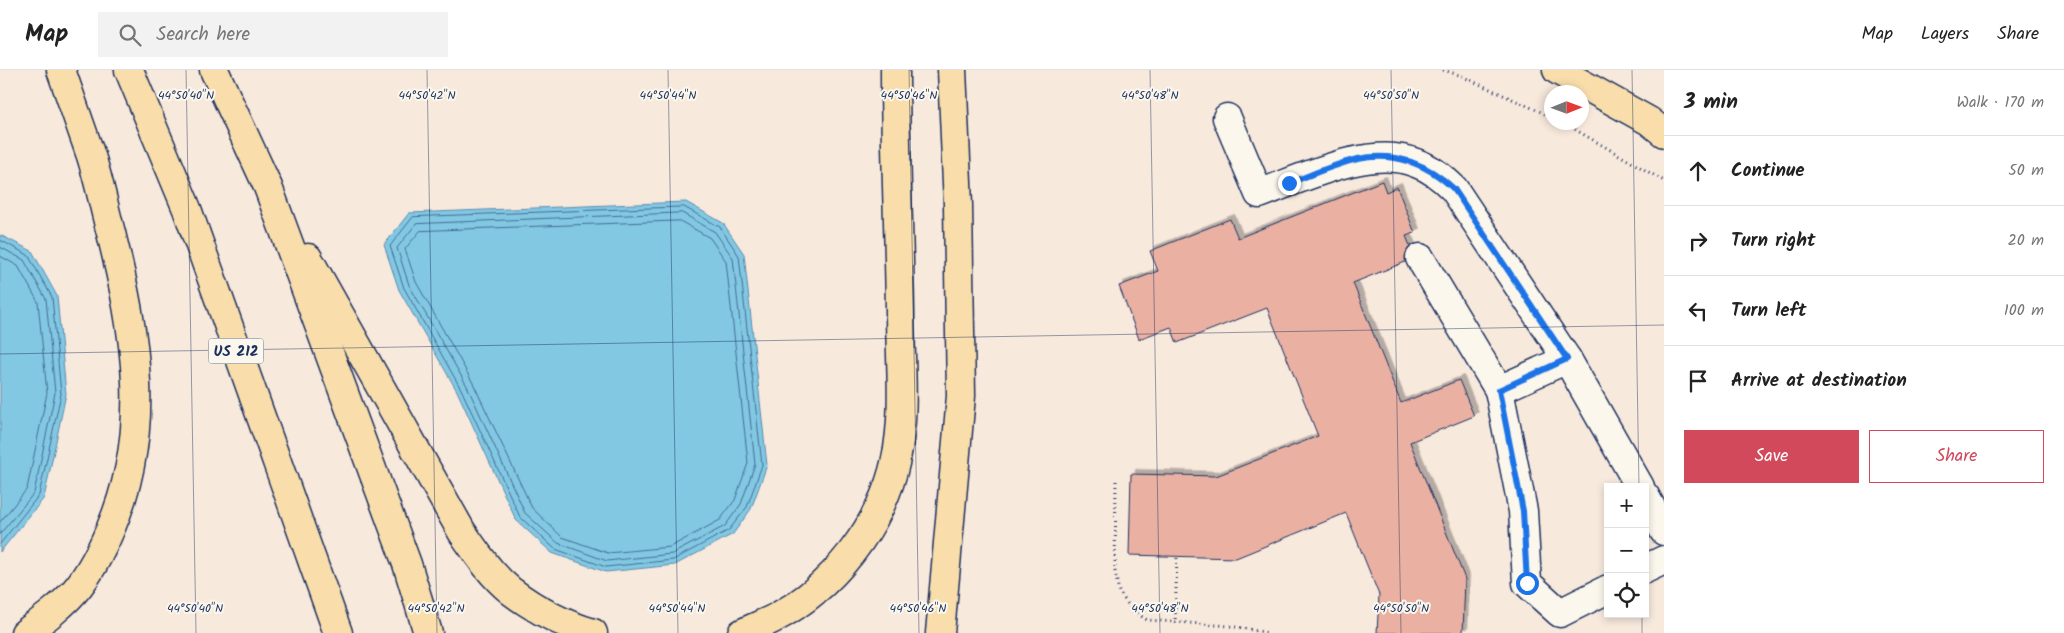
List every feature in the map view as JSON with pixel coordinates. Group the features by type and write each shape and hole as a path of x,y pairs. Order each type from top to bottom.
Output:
{"main road":[{"path":"25,633 42,621 79,586 102,547 119,508 132,461 137,415 134,339 119,266 91,157 61,70"},
{"name":"US 212","path":"129,70 187,209 338,633"},
{"path":"214,70 268,187 407,564 428,633"},
{"path":"742,633 774,619 811,593 833,574 852,552 880,506 896,459 901,408 895,70"},
{"path":"940,633 961,396 958,206 952,70"},
{"path":"1556,70 1649,121 1664,133"},
{"path":"268,187 462,532 483,561 510,590 544,612 593,633"}],"lane":[{"path":"1227,118 1259,194 1359,159 1388,158 1415,162 1440,176 1454,189 1567,359 1638,483"},
{"path":"1420,258 1499,390 1523,511 1527,583 1560,613 1604,591"},
{"path":"1499,390 1567,359"},
{"path":"1649,503 1664,531"},
{"path":"1649,567 1664,560"}],"path":[{"path":"1443,70 1459,75 1544,114"},
{"path":"1576,130 1664,181"},
{"path":"1116,480 1115,571 1119,592 1132,610 1147,620 1175,624 1230,626 1269,633"},
{"path":"1175,624 1177,556"}],"water":[{"path":"686,202 723,223 744,254 767,465 751,509 733,534 675,565 606,572 552,553 516,520 457,391 399,290 384,245 409,213"},
{"path":"0,235 32,251 57,296 66,394 44,498 0,552"}],"building":[{"path":"1382,181 1386,192 1397,187 1415,233 1406,236 1415,258 1353,283 1401,403 1459,380 1474,416 1410,442 1465,579 1463,633 1377,633 1379,595 1346,513 1236,558 1129,555 1131,474 1216,476 1318,436 1267,308 1177,343 1171,327 1139,339 1119,286 1158,271 1150,251 1230,219 1238,238"}],"route":[{"path":"1289,183 1359,159 1388,158 1415,162 1440,176 1454,189 1567,359 1499,390 1523,511 1527,583"}]}
